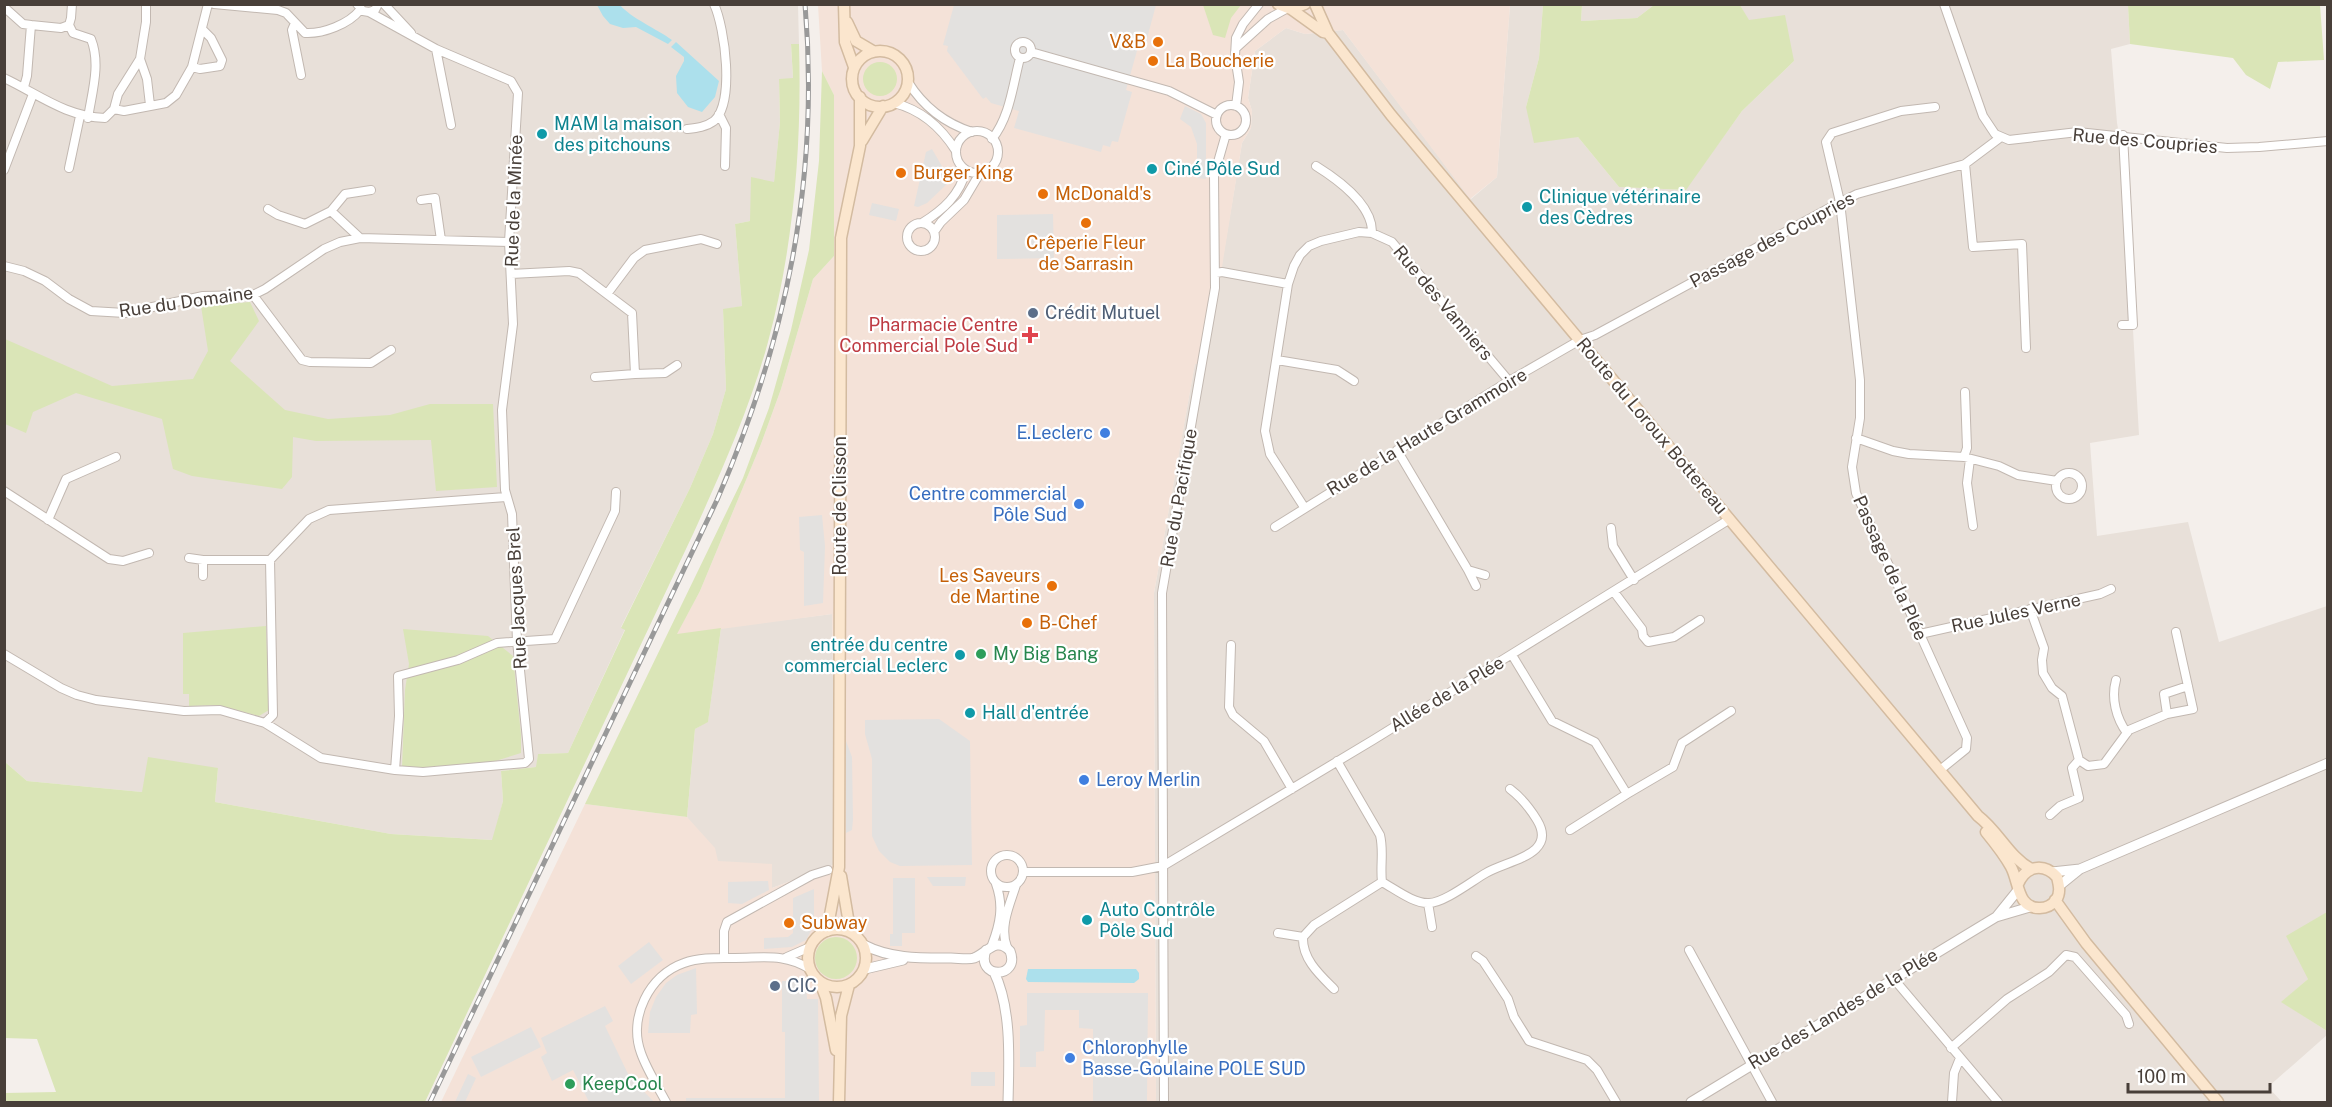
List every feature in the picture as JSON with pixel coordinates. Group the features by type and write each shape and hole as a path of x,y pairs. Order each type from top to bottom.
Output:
{"main road":[{"path":"844,4 845,42 854,67 852,83 860,97 873,106 888,105 902,96 908,82 907,72 898,57 887,51 873,51 863,56 854,67"},
{"path":"1285,7 1305,4"},
{"name":"Route du Loroux Bottereau","path":"1315,4 1328,33 1391,115 1978,816"},
{"name":"Route du Loroux Bottereau","path":"1285,7 1328,33"},
{"path":"845,16 856,41 873,51"},
{"name":"Route de Clisson","path":"827,931 834,869 841,238 860,146 860,97"},
{"name":"Route de Clisson","path":"860,146 888,105"},
{"path":"1978,816 1988,824 2018,860 2031,868"},
{"path":"1978,816 1982,826 2010,866 2020,897 2030,907 2043,908 2052,903 2059,886 2052,872 2038,867 2025,872 2018,887"},
{"name":"Route de Clisson","path":"834,869 848,918 854,933 864,945"},
{"path":"2052,903 2218,1102"},
{"path":"839,1062 826,998 820,982 810,969 808,955 814,940 827,931 837,929 854,933"},
{"path":"820,982 837,987 856,981 865,969 867,961 864,945"},
{"path":"838,1102 842,1007 849,985"}],"street":[{"path":"4,7 23,24 61,28 69,25 72,18 72,4"},
{"path":"4,78 84,117 105,118 114,109 118,94 140,59 146,22 146,4"},
{"path":"114,109 124,111 166,103 176,95 192,67 208,4"},
{"path":"214,4 278,10 286,13 305,33 313,33 346,21 359,7"},
{"path":"369,12 375,10 378,4"},
{"name":"Rue de la Minée","path":"384,4 416,39"},
{"path":"687,129 703,127 713,122 720,114 725,92 722,25 714,4"},
{"path":"1236,106 1239,82 1236,48 1239,31 1259,4"},
{"path":"1944,4 1983,116 1995,134 2001,137"},
{"name":"Rue de la Minée","path":"359,7 436,50 511,81 518,93 509,242 513,324 502,410 503,438"},
{"path":"1236,48 1285,7"},
{"path":"296,23 292,30 301,75"},
{"path":"24,87 31,25"},
{"path":"69,25 73,33 91,39 95,48 96,73 69,168"},
{"path":"192,67 200,69 220,66 222,60 211,38 202,30"},
{"path":"1019,43 1027,43 1031,52 1028,57 1020,58 1015,52 1019,43"},
{"path":"436,50 451,125"},
{"path":"1031,52 1169,91 1217,115"},
{"path":"992,139 1000,127 1006,110 1020,58"},
{"path":"140,59 147,79 150,105"},
{"path":"888,105 919,112 937,126 956,151 958,162 966,170 980,173 987,170 995,161 997,150 992,139 983,133 958,128 940,116 924,103 908,82"},
{"path":"4,170 33,94"},
{"path":"1226,106 1236,106 1245,115 1244,126 1238,133 1226,134 1218,127 1217,115 1226,106"},
{"name":"Passage de la Plée","path":"1935,107 1901,111 1832,133 1826,141 1840,202 1860,380 1860,418 1852,468 1856,493 1967,738 1966,749 1940,770"},
{"path":"720,114 726,128 725,166"},
{"path":"956,151 963,137 972,132"},
{"name":"Rue des Coupries","path":"2001,137 2009,140 2078,132 2123,135 2227,148 2328,141"},
{"name":"Rue du Pacifique","path":"1164,1102 1162,593 1211,312 1216,273 1214,176 1226,134"},
{"path":"2122,325 2133,325 2123,135"},
{"name":"Passage des Coupries","path":"1580,340 1595,335 1840,202 1857,194 1965,164 2001,137"},
{"path":"1965,164 1974,247 2022,244 2026,348"},
{"path":"1304,507 1266,446 1264,431 1288,284 1294,266 1309,246 1359,232 1372,233 1370,217 1363,208 1341,182 1316,166"},
{"path":"922,223 929,225 934,232 935,242 930,248 922,251 914,249 908,240 908,232 913,226 935,215 956,195 963,184 966,170"},
{"path":"934,232 964,200 980,173"},
{"path":"268,209 278,215 305,224 331,212 345,194 371,190"},
{"path":"421,200 435,198 441,240"},
{"path":"331,212 360,238"},
{"name":"Rue des Vanniers","path":"1372,233 1392,242 1509,381"},
{"name":"Rue du Domaine","path":"4,266 24,271 45,281 69,299 91,311 125,313 203,296 253,295 324,249 340,242 360,238 509,242"},
{"path":"607,294 634,258 645,250 701,239 717,244"},
{"path":"512,274 575,271 632,313 635,374"},
{"path":"1216,273 1222,272 1288,284"},
{"path":"253,295 302,360 371,363 391,350"},
{"name":"Rue de la Haute Grammoire","path":"1275,527 1509,381 1580,340"},
{"path":"1277,360 1337,370 1354,381"},
{"path":"595,377 665,373 677,365"},
{"path":"1965,392 1966,483 1973,526"},
{"name":"Rue Jacques Brel","path":"395,770 423,772 525,763 529,759 518,641 512,514 506,497 503,438"},
{"path":"1856,438 1909,454 1967,458 1999,466 2018,475 2057,481"},
{"path":"1397,450 1476,586"},
{"path":"48,520 66,479 116,457"},
{"path":"4,491 109,559 123,561 149,553"},
{"path":"4,654 77,695 96,700 184,711 220,711 265,723 321,758 395,770 399,716 398,676 458,660 497,643 555,639 615,511 616,492"},
{"path":"265,723 273,715 270,560 309,519 329,510 506,497"},
{"name":"Allée de la Plée","path":"1163,866 1512,655 1730,519"},
{"path":"1611,528 1613,546 1634,580"},
{"path":"189,558 270,560"},
{"path":"202,560 203,576"},
{"path":"1468,570 1485,575"},
{"name":"Rue Jules Verne","path":"1920,634 2100,594 2111,589"},
{"path":"1614,592 1642,629 1643,636 1648,642 1674,638 1700,620"},
{"path":"2030,609 2044,648 2043,673 2052,688 2062,696 2079,760 2088,766 2104,764 2129,730 2167,714 2193,710 2176,632"},
{"path":"1231,645 1229,707 1233,715 1264,741 1292,789"},
{"path":"1512,655 1552,721 1595,742 1627,794"},
{"path":"2116,680 2113,690 2118,722 2127,733"},
{"path":"2167,714 2164,693 2188,686"},
{"path":"1570,830 1673,767 1682,743 1731,711"},
{"path":"2050,815 2060,806 2079,798 2072,768 2079,760"},
{"path":"1337,761 1380,835 1383,845 1381,870 1383,882"},
{"path":"2059,886 2080,869 2328,763"},
{"path":"1383,882 1419,902 1428,903 1439,900 1494,868 1514,862 1538,848 1543,840 1543,830 1525,801 1510,789"},
{"path":"1001,987 1005,970 1012,960 1004,932 1005,921 1016,885 1023,872 1023,866 1015,857 1009,855 998,857 990,869 1002,906 999,926 984,957 985,964 992,971 1004,997 1009,1066 1008,1102"},
{"path":"1023,872 1131,872 1163,866"},
{"path":"724,958 727,922 812,875 834,869"},
{"path":"2052,872 2080,869"},
{"path":"1335,989 1315,969 1302,947 1302,937 1314,925 1383,882"},
{"path":"996,884 1006,888 1016,885"},
{"name":"Rue des Landes de la Plée","path":"1996,917 2018,887"},
{"path":"1428,903 1431,927"},
{"name":"Rue des Landes de la Plée","path":"1691,1102 1996,917 2030,907"},
{"path":"1278,933 1302,937"},
{"path":"973,958 997,944 1007,947"},
{"path":"864,945 877,952 910,958 973,958 992,971 1005,970"},
{"path":"666,1102 641,1053 637,1023 640,1005 655,984 672,968 699,959 787,957 810,947"},
{"path":"1689,950 1773,1102"},
{"path":"1951,1048 2007,999 2049,972 2066,955 2075,957 2127,1015 2129,1024"},
{"path":"1476,956 1483,961 1508,999 1514,1017 1529,1041 1587,1060 1597,1070 1616,1102"},
{"path":"787,957 810,969"},
{"path":"865,969 910,958"},
{"path":"1893,978 1998,1102"},
{"path":"1952,1102 1954,1072 1960,1058"}],"shaded area":[{"path":"5,5 798,5 799,44 791,45 793,79 779,80 780,122 774,183 750,221 735,224 742,306 723,310 726,389 713,434 690,488 621,627 625,629 568,753 538,754 537,767 501,771 503,801 493,840 391,834 215,802 218,768 142,792 27,781 5,762"},
{"path":"818,5 1510,5 1497,177 1470,199 1343,30 1305,34 1286,28 1255,51 1248,98 1252,111 1251,128 1242,143 1206,366 1195,364 1154,593 1156,1102 441,1102 585,804 687,817 715,848 718,861 772,864 772,888 836,864 832,614 676,635 700,591 761,444 781,389 813,279 834,256 834,95 822,71"},
{"path":"954,5 1156,5 1146,42 1140,40 1126,90 1132,92 1118,142 1112,141 1110,147 1103,145 1101,152 1014,128 1019,111 991,103 986,97 983,99 947,51 948,46 943,45"},
{"path":"1510,5 1543,5 1539,58 1526,107 1578,137 1619,187 1685,190 1742,111 1794,61 1748,20 1740,5 2128,5 2130,44 2111,49 2117,123 2123,154 2139,435 2090,443 2097,536 2188,522 2219,642 2327,606 2327,913 2308,979 2282,1002 2327,1031 2327,1035 2268,1087 2282,1102 1156,1102 1154,593 1195,363 1205,366 1242,143 1251,128 1252,111 1248,98 1255,51 1286,28 1305,34 1343,30 1471,199 1497,177"},
{"path":"1582,5 1654,5 1637,18 1581,21"},
{"path":"1185,106 1201,114 1206,123 1206,179 1197,178 1197,144 1191,127 1180,119"},
{"path":"932,149 947,175 943,179 947,184 927,203 918,207 914,206 926,152"},
{"path":"872,203 899,209 896,221 869,215"},
{"path":"1053,214 1054,258 997,259 997,215"},
{"path":"822,515 825,546 823,603 804,606 804,552 800,550 799,517"},
{"path":"832,614 836,864 772,888 718,862 687,817 695,729 708,721 721,628"},
{"path":"939,719 970,741 972,865 900,866 890,862 879,851 872,836 872,759 865,734 865,720"},
{"path":"846,741 852,757 853,820 852,830 846,833"},
{"path":"927,877 966,877 965,886 933,886"},
{"path":"893,878 915,878 915,933 902,933 902,946 890,946 890,934 893,934"},
{"path":"768,881 769,890 742,904 728,903 728,882"},
{"path":"814,889 814,925 806,940 792,947 764,949 764,938 788,937 793,933 793,898"},
{"path":"649,942 663,960 631,984 618,966"},
{"path":"696,968 697,1014 691,1015 690,1033 648,1033 650,1012 656,997 666,983 677,975"},
{"path":"782,981 806,981 807,999 818,999 819,1102 686,1102 686,1098 785,1098"},
{"path":"1027,993 1148,993 1147,1102 1093,1102 1093,1029 1079,1028 1079,1010 1045,1010 1044,1051 1036,1052 1036,1067 1020,1067 1020,1026 1027,1025"},
{"path":"605,1006 613,1021 605,1026 629,1076 654,1102 589,1102 573,1070 552,1081 541,1057 547,1053 541,1038"},
{"path":"531,1027 541,1047 481,1077 471,1057"},
{"path":"971,1072 995,1072 995,1086 971,1086"},
{"path":"468,1074 476,1078 465,1102 455,1102"}],"green space":[{"path":"1203,5 1241,5 1231,18 1225,38 1213,35"},
{"path":"1543,5 1582,5 1581,21 1637,18 1654,5 1740,5 1749,20 1785,15 1794,61 1742,111 1686,190 1619,187 1578,137 1534,143 1526,107 1539,58"},
{"path":"2128,5 2320,5 2324,60 2278,62 2270,89 2246,75 2233,58 2130,44"},
{"path":"791,44 799,44 800,82 797,157 790,231 777,305 753,391 694,532 425,1102 5,1102 5,1093 56,1092 37,1039 5,1038 5,762 27,781 142,792 148,757 218,768 215,802 391,834 492,840 503,801 501,771 536,767 538,754 568,753 625,630 621,628 690,488 713,434 726,389 723,309 742,306 735,224 750,221 751,177 774,182 780,122 779,79 793,78"},
{"path":"880,62 892,67 897,79 892,91 880,96 868,91 863,79 868,67"},
{"path":"822,71 834,95 834,256 813,279 781,389 761,444 700,591 677,634 721,628 708,722 695,729 687,817 585,804 743,478 769,408 791,330 809,250 819,161"},
{"path":"250,302 259,321 230,361 285,410 328,419 390,415 430,404 493,404 497,487 436,491 431,440 316,441 293,437 292,477 282,489 192,476 173,469 162,419 76,393 33,412 26,433 5,424 5,339 112,386 193,379 208,351 201,306"},
{"path":"266,626 269,710 259,716 218,705 189,706 189,694 183,694 183,633"},
{"path":"403,629 488,636 513,656 521,753 483,765 402,768 405,690 409,664"},
{"path":"2327,912 2327,1031 2281,1002 2308,979 2286,936"},
{"path":"836,937 851,943 857,958 851,973 836,979 821,973 815,958 821,943"}],"water":[{"path":"597,5 620,5 672,40 668,44 636,27 623,28 610,24"},
{"path":"676,42 719,81 715,97 702,112 688,107 677,93 676,76 684,57 671,47"},
{"path":"1028,969 1136,969 1139,979 1134,983 1028,982 1026,979"}],"railway":[{"path":"430,1102 717,500 762,380 779,319 802,196 807,133 808,69 805,4"}],"place":[{"name":"V&B","path":"1158,42"},
{"name":"La Boucherie","path":"1153,61"},
{"name":"MAM la maison des pitchouns","path":"542,134"},
{"name":"Ciné Pôle Sud","path":"1152,169"},
{"name":"Burger King","path":"901,173"},
{"name":"McDonald's","path":"1043,194"},
{"name":"Clinique vétérinaire des Cèdres","path":"1527,207"},
{"name":"Crêperie Fleur de Sarrasin","path":"1086,223"},
{"name":"Crédit Mutuel","path":"1033,313"},
{"name":"Pharmacie Centre Commercial Pole Sud","path":"1030,335"},
{"name":"E.Leclerc","path":"1105,433"},
{"name":"Centre commercial Pôle Sud","path":"1079,504"},
{"name":"Les Saveurs de Martine","path":"1052,586"},
{"name":"B-Chef","path":"1027,623"},
{"name":"My Big Bang","path":"981,654"},
{"name":"entrée du centre commercial Leclerc","path":"960,655"},
{"name":"Hall d'entrée","path":"970,713"},
{"name":"Leroy Merlin","path":"1084,780"},
{"name":"Auto Contrôle Pôle Sud","path":"1087,920"},
{"name":"Subway","path":"789,923"},
{"name":"CIC","path":"775,986"},
{"name":"Chlorophylle Basse-Goulaine POLE SUD","path":"1070,1058"},
{"name":"KeepCool","path":"570,1084"}]}
